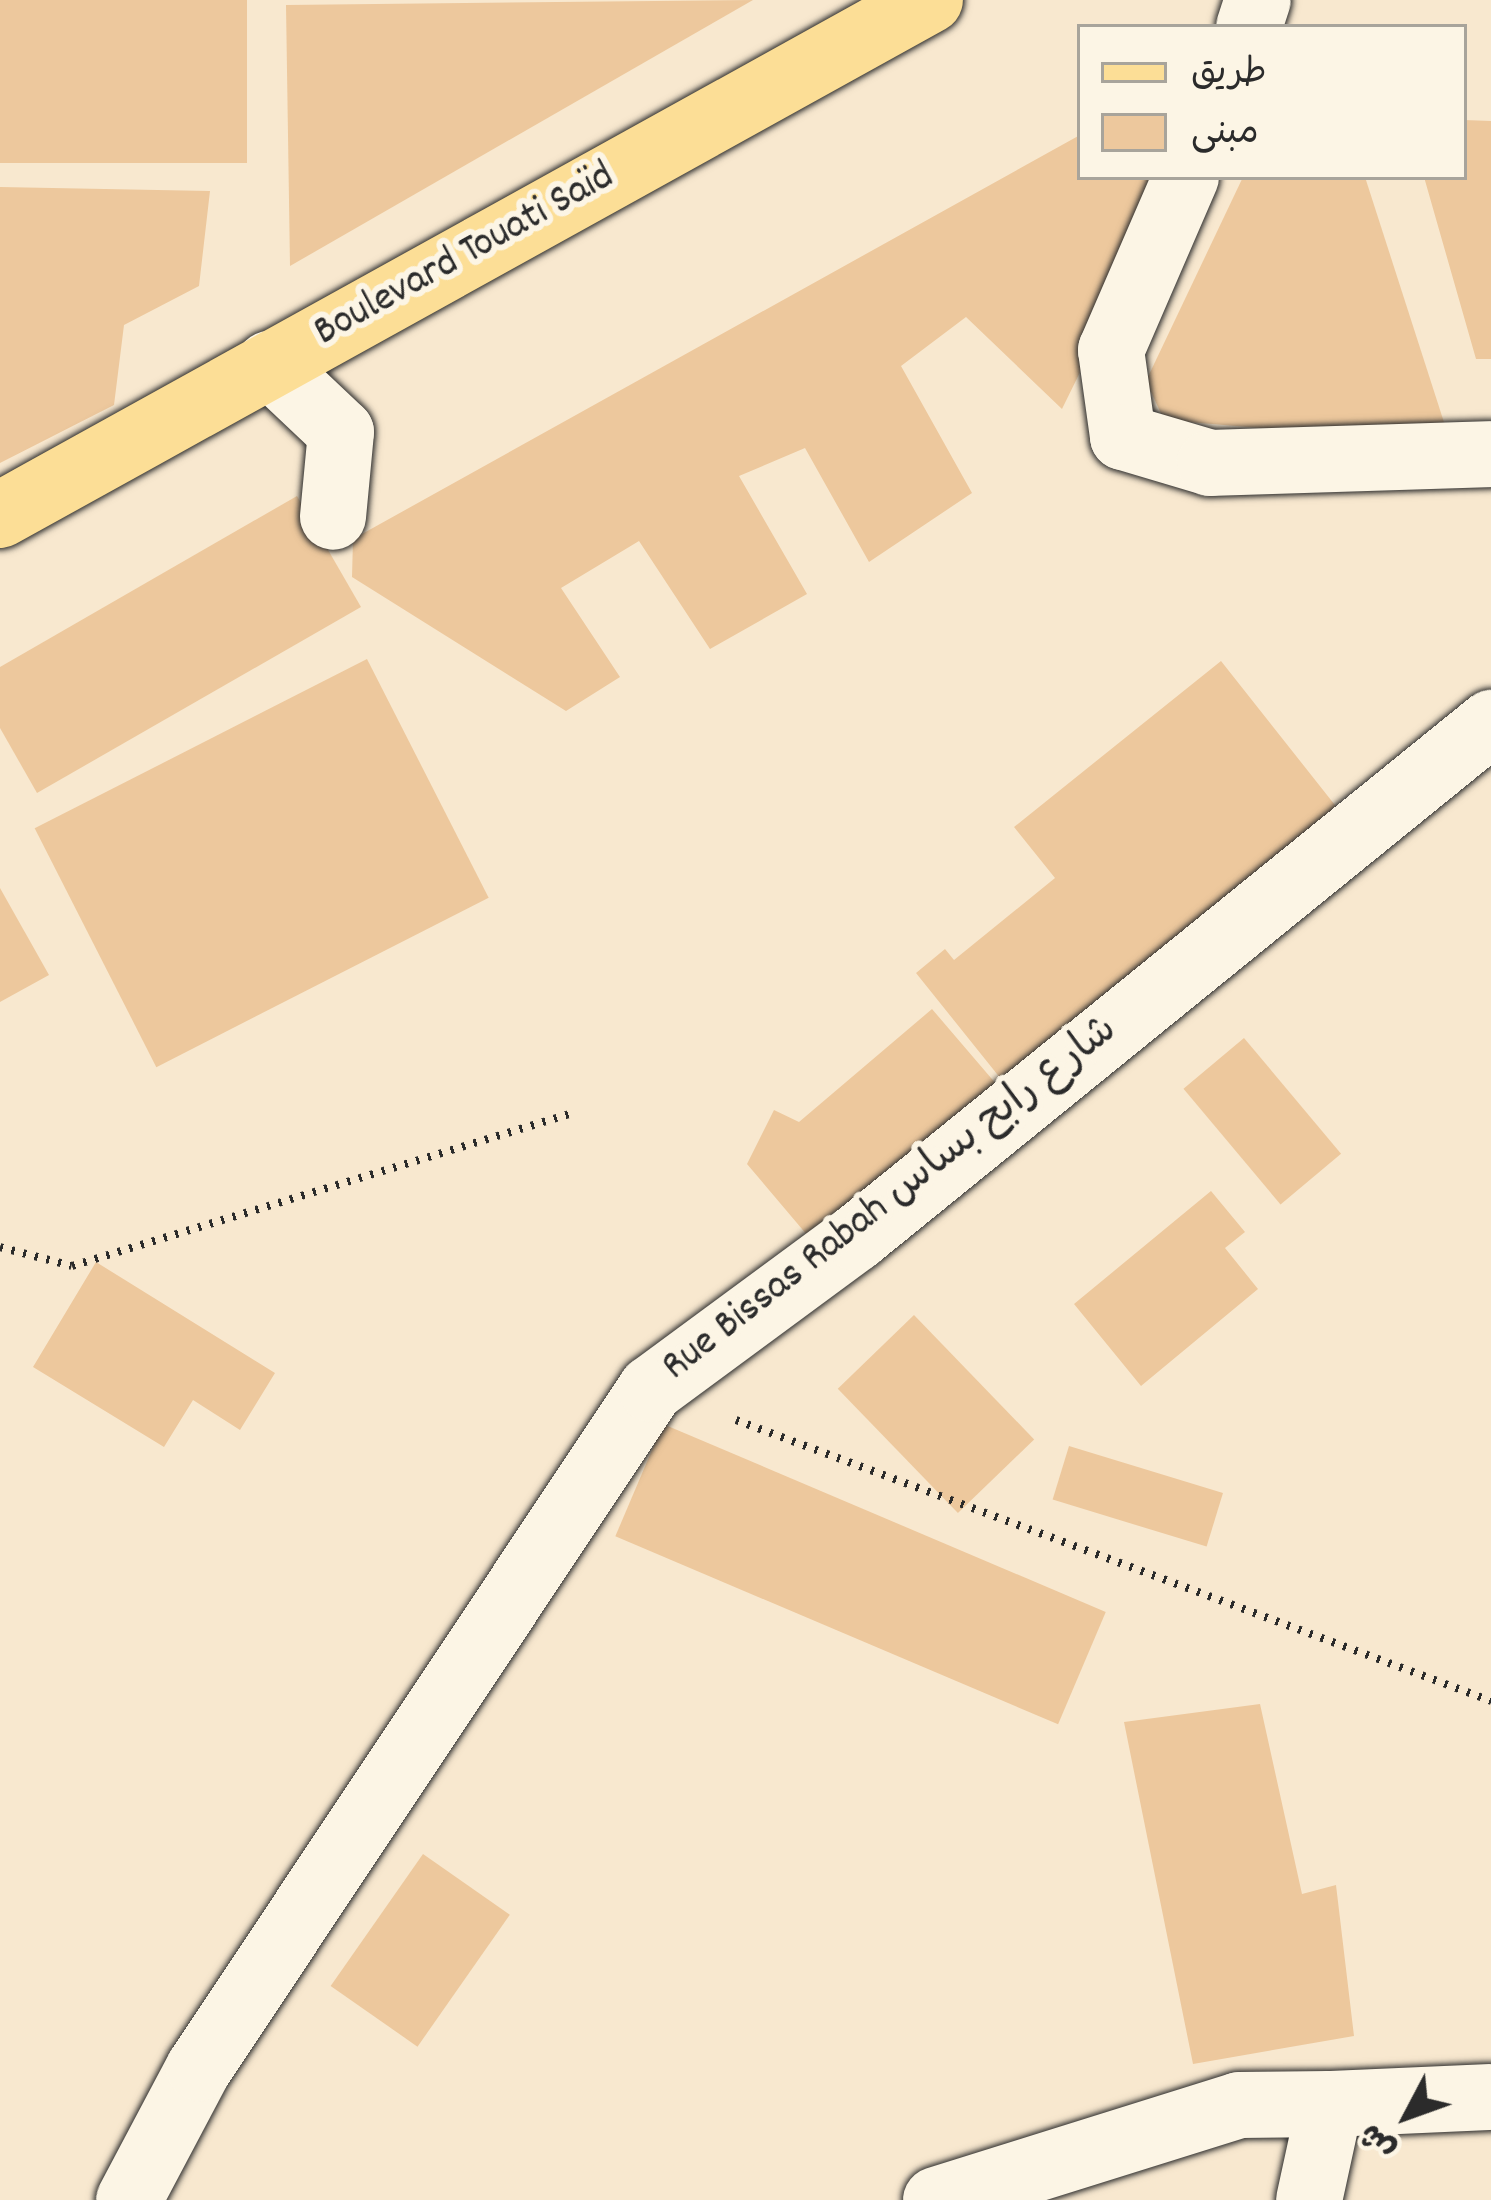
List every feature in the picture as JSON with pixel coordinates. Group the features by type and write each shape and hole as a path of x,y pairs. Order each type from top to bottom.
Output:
{"main road":[{"name":"Boulevard Touati Saïd","path":"0,515 930,0"}],"street":[{"path":"1185,180 1111,350 1123,437 1210,464 1491,454"},
{"path":"269,364 341,432 333,517"},
{"name":"Rue Bissas Rabah شارع رابح بساس","path":"129,2200 199,2068 651,1389 856,1238 1491,723"},
{"path":"936,2200 1239,2104 1491,2097"},
{"path":"1309,2200 1330,2104"}],"path":[{"path":"0,1247 73,1266 576,1112"},
{"path":"651,1389 1491,1701"}],"building":[{"path":"0,0 247,0 247,163 0,163"},
{"path":"753,0 290,266 286,5"},
{"path":"1467,120 1491,121 1491,359 1476,359 1425,180 1467,180"},
{"path":"1077,137 1077,180 1175,180 1062,409 966,317 901,366 972,493 869,562 805,448 739,476 807,594 710,649 639,541 561,588 620,677 566,711 352,577 353,539"},
{"path":"1242,180 1366,180 1451,444 1164,420 1146,381"},
{"path":"0,187 210,191 199,286 124,325 114,405 0,463"},
{"path":"297,496 361,607 37,793 0,728 0,667"},
{"path":"367,659 489,898 156,1067 35,828"},
{"path":"1221,661 1342,814 1005,1084 916,973 945,949 954,960 1055,878 1014,827"},
{"path":"0,888 49,975 0,1002"},
{"path":"932,1009 997,1085 813,1242 747,1164 774,1110 799,1122"},
{"path":"1244,1038 1341,1154 1281,1204 1183,1089"},
{"path":"1211,1191 1245,1232 1225,1248 1258,1289 1141,1386 1074,1304"},
{"path":"96,1262 275,1373 240,1430 193,1400 164,1447 33,1367"},
{"path":"914,1315 1034,1439 958,1513 838,1389"},
{"path":"663,1424 1106,1612 1058,1724 615,1536"},
{"path":"1069,1446 1223,1493 1207,1547 1053,1500"},
{"path":"1260,1704 1302,1894 1336,1885 1354,2036 1193,2064 1124,1722"},
{"path":"423,1854 510,1915 417,2047 331,1986"}]}
